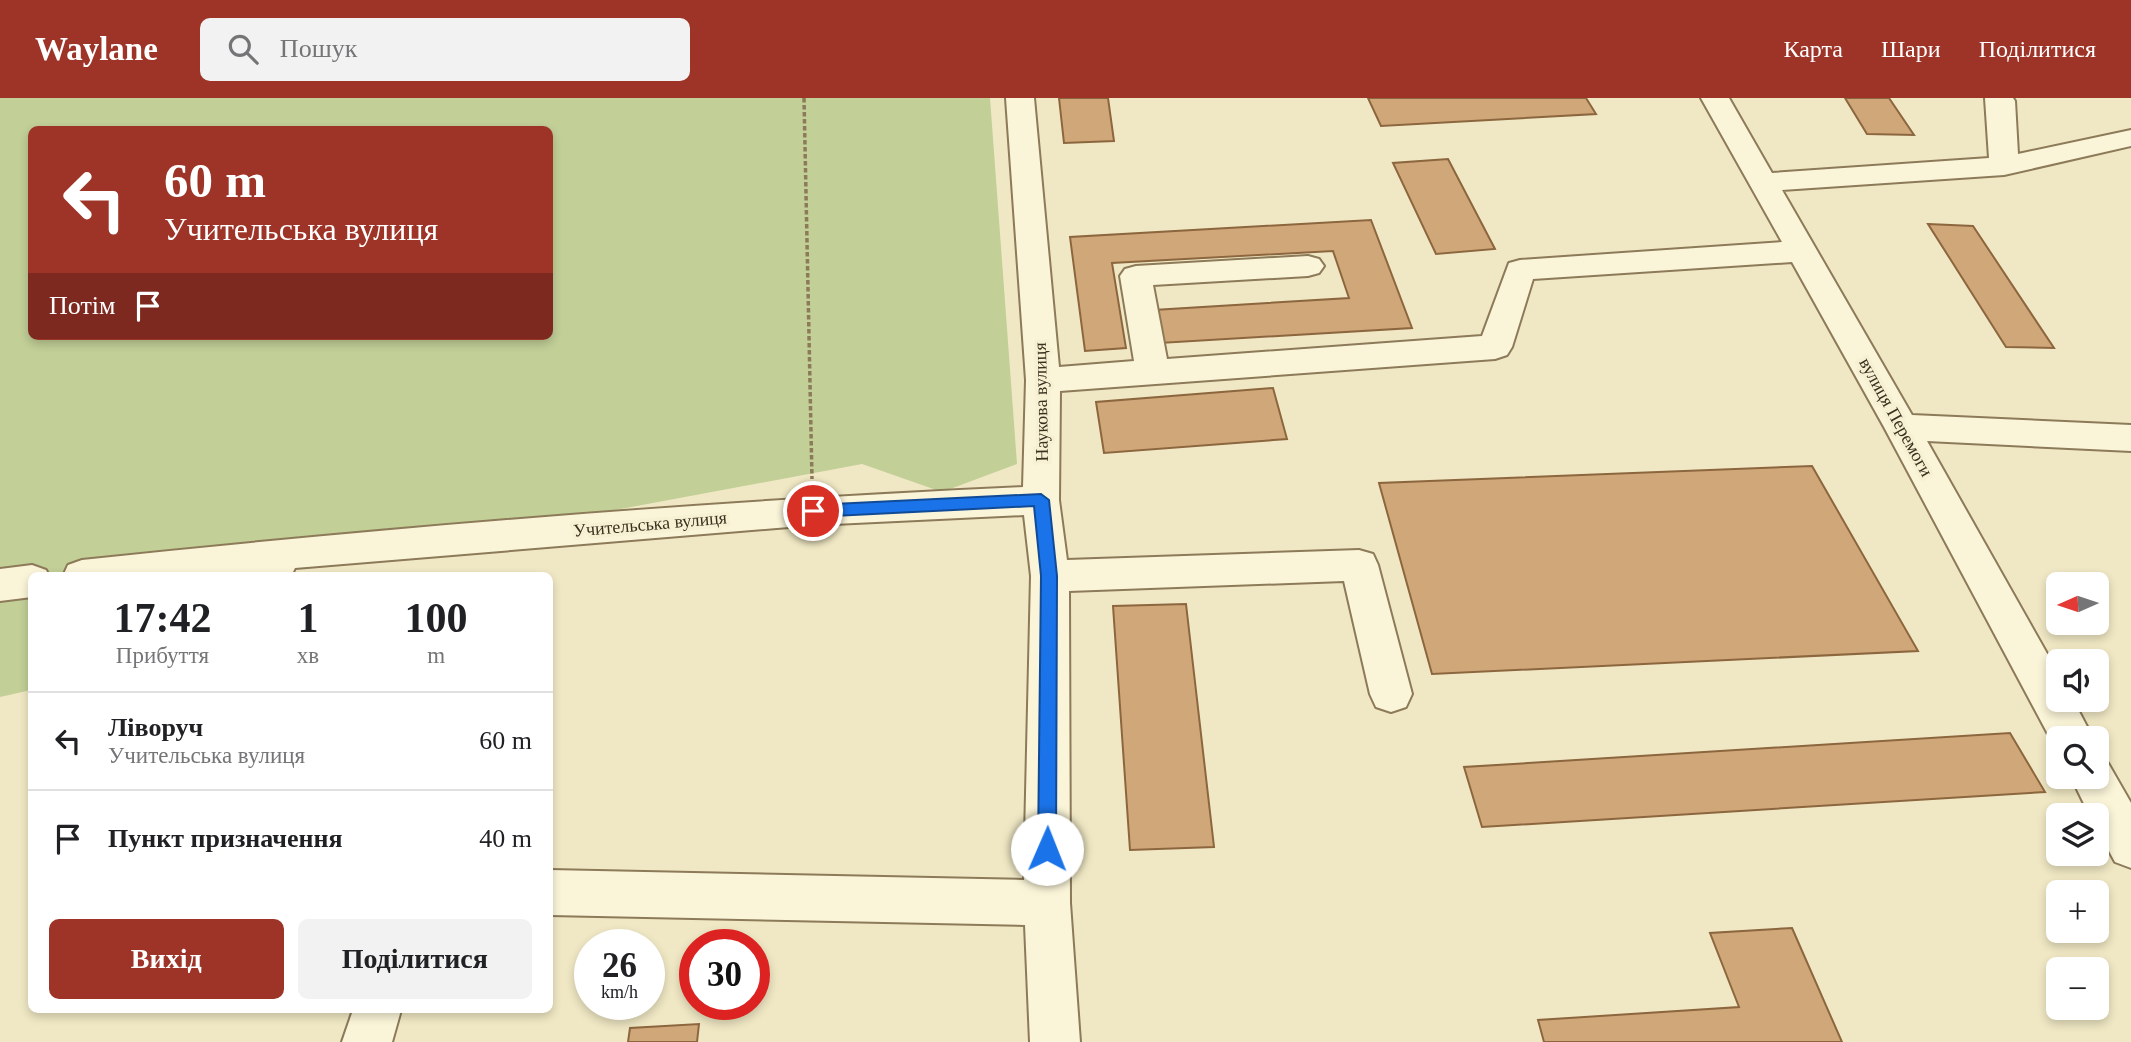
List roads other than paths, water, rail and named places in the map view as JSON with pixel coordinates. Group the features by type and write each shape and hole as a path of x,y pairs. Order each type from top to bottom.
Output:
{"street":[{"name":"Наукова вулиця","path":"1020,98 1043,380 1041,500 1049,576 1046,903 1055,1042"},
{"name":"вулиця Перемоги","path":"1715,98 1902,427 2065,726"},
{"path":"1999,98 2004,166"},
{"path":"1763,182 2004,166 2131,138"},
{"path":"1043,380 1494,347 1520,270 1802,250"},
{"path":"1153,372 1136,276 1308,266"},
{"path":"1902,427 2131,438"},
{"name":"Учительська вулиця","path":"153,572 278,565 813,511 1041,500"},
{"path":"1049,576 1359,565 1391,694"},
{"path":"0,585 28,582"},
{"path":"2100,789 2131,847"},
{"path":"553,893 1046,903"},
{"path":"367,1042 376,1013"}]}
